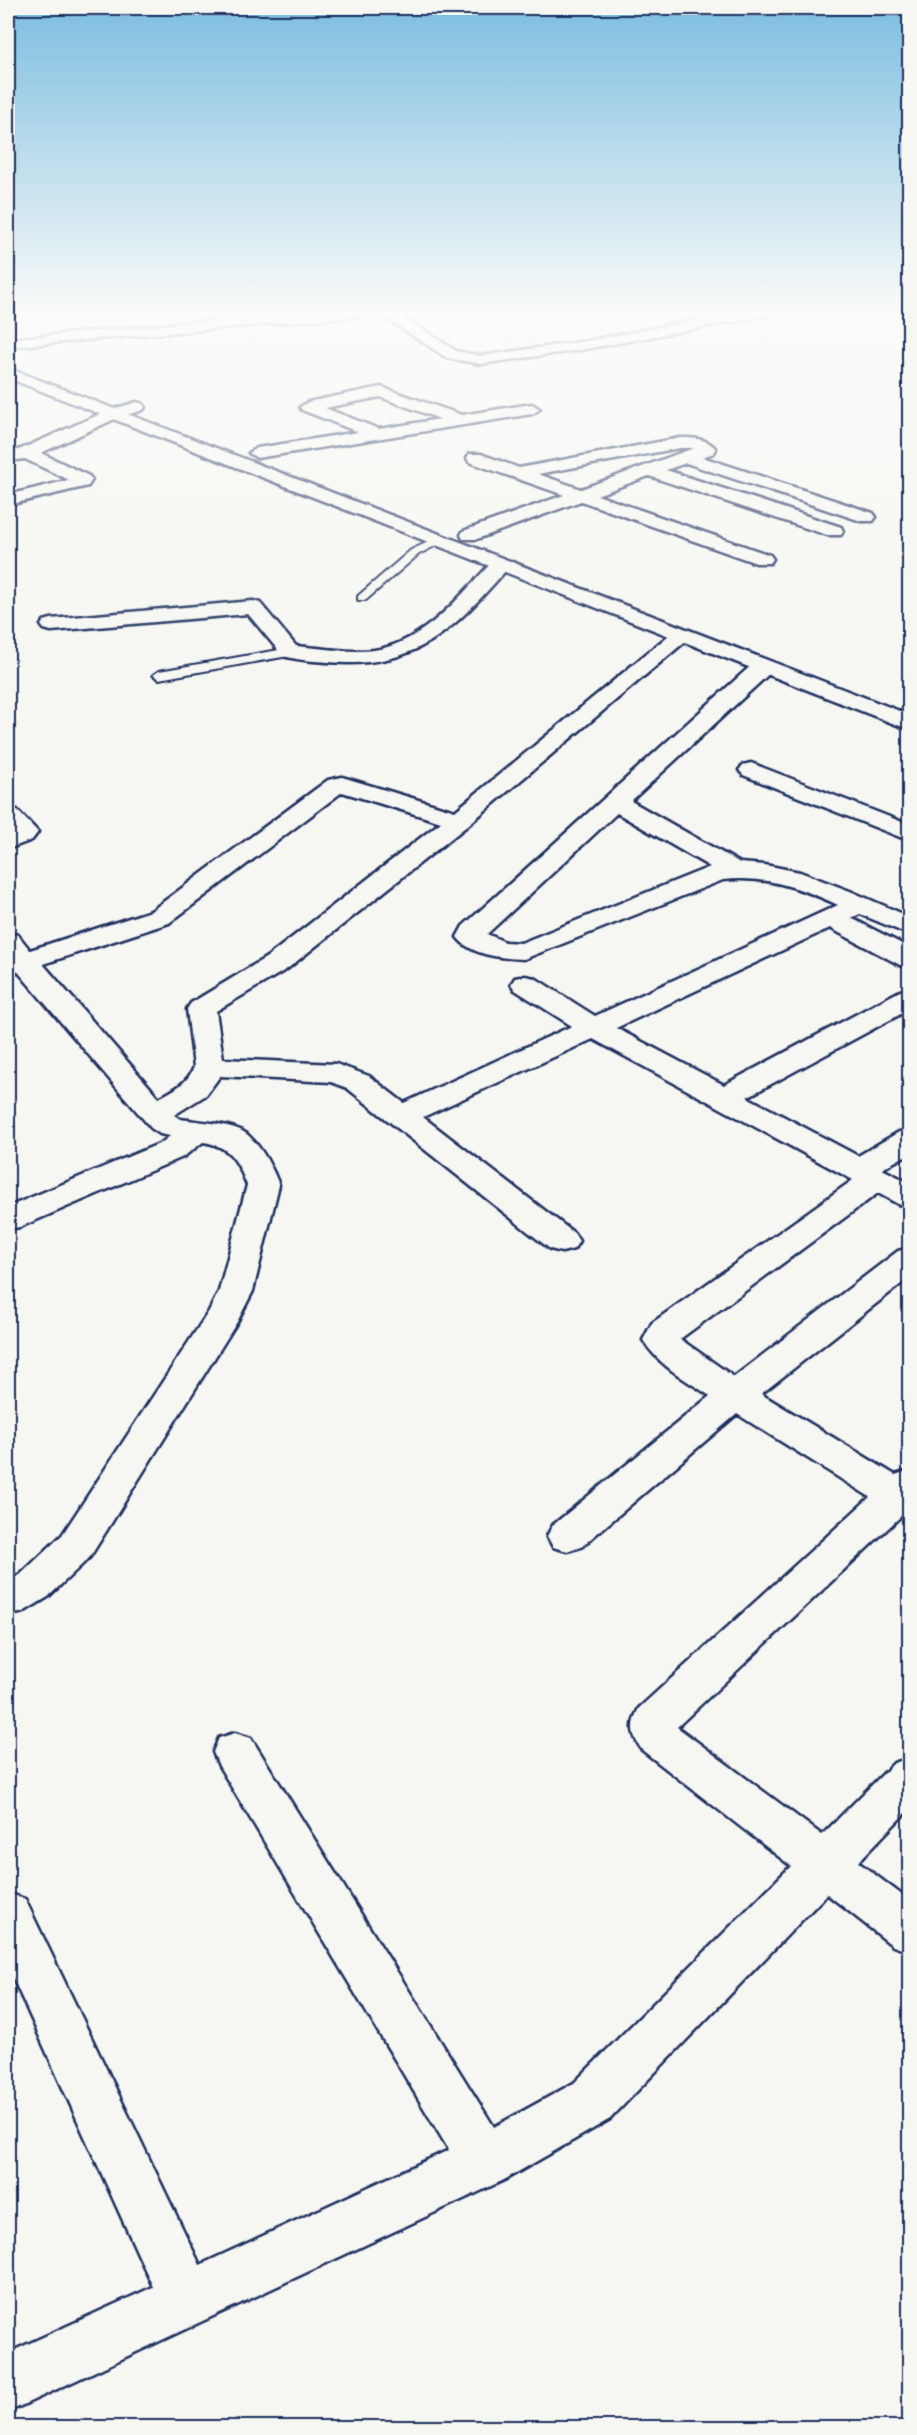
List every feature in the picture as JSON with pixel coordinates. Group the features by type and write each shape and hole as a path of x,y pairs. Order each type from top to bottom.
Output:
{"street":[{"path":"8,458 28,453 94,423"},
{"path":"135,423 500,566 689,628"},
{"path":"178,423 470,535 689,628 763,667 909,723"},
{"path":"348,423 380,435"},
{"path":"257,453 453,423"},
{"path":"8,442 82,480 82,482 8,500"},
{"path":"470,535 708,449 696,443 680,443 517,473"},
{"path":"475,458 763,559"},
{"path":"688,458 867,517"},
{"path":"651,471 834,531"},
{"path":"51,625 253,607 290,652 363,657 386,654 414,642 448,622 500,566"},
{"path":"155,1113 198,1088 207,1076 209,1067 201,1009 277,963 459,820 689,628"},
{"path":"763,667 473,932 471,937 500,950 524,951 732,869 770,872 802,881 909,927"},
{"path":"751,770 909,834"},
{"path":"8,1600 34,1586 76,1546 225,1314 236,1291 263,1185 258,1172 238,1142 227,1136 171,1127 155,1113 16,951 160,917 336,785 342,784 459,820"},
{"path":"615,802 732,869"},
{"path":"8,815 26,832 8,841"},
{"path":"400,1116 859,905"},
{"path":"830,918 909,959"},
{"path":"525,984 595,1028 909,1197"},
{"path":"725,1097 909,997"},
{"path":"209,1067 336,1073 358,1082 562,1241"},
{"path":"8,1219 172,1150 190,1137 187,1130"},
{"path":"909,1139 868,1174 665,1332 661,1340 672,1353 735,1395 905,1494 654,1721 653,1730 658,1737 909,1930"},
{"path":"567,1536 735,1395 909,1259"},
{"path":"235,1752 485,2161"},
{"path":"8,2383 485,2161 592,2101 909,1777"},
{"path":"8,1915 188,2299"}],"lane":[{"path":"362,598 415,552 437,541"},
{"path":"159,675 290,652"}]}
